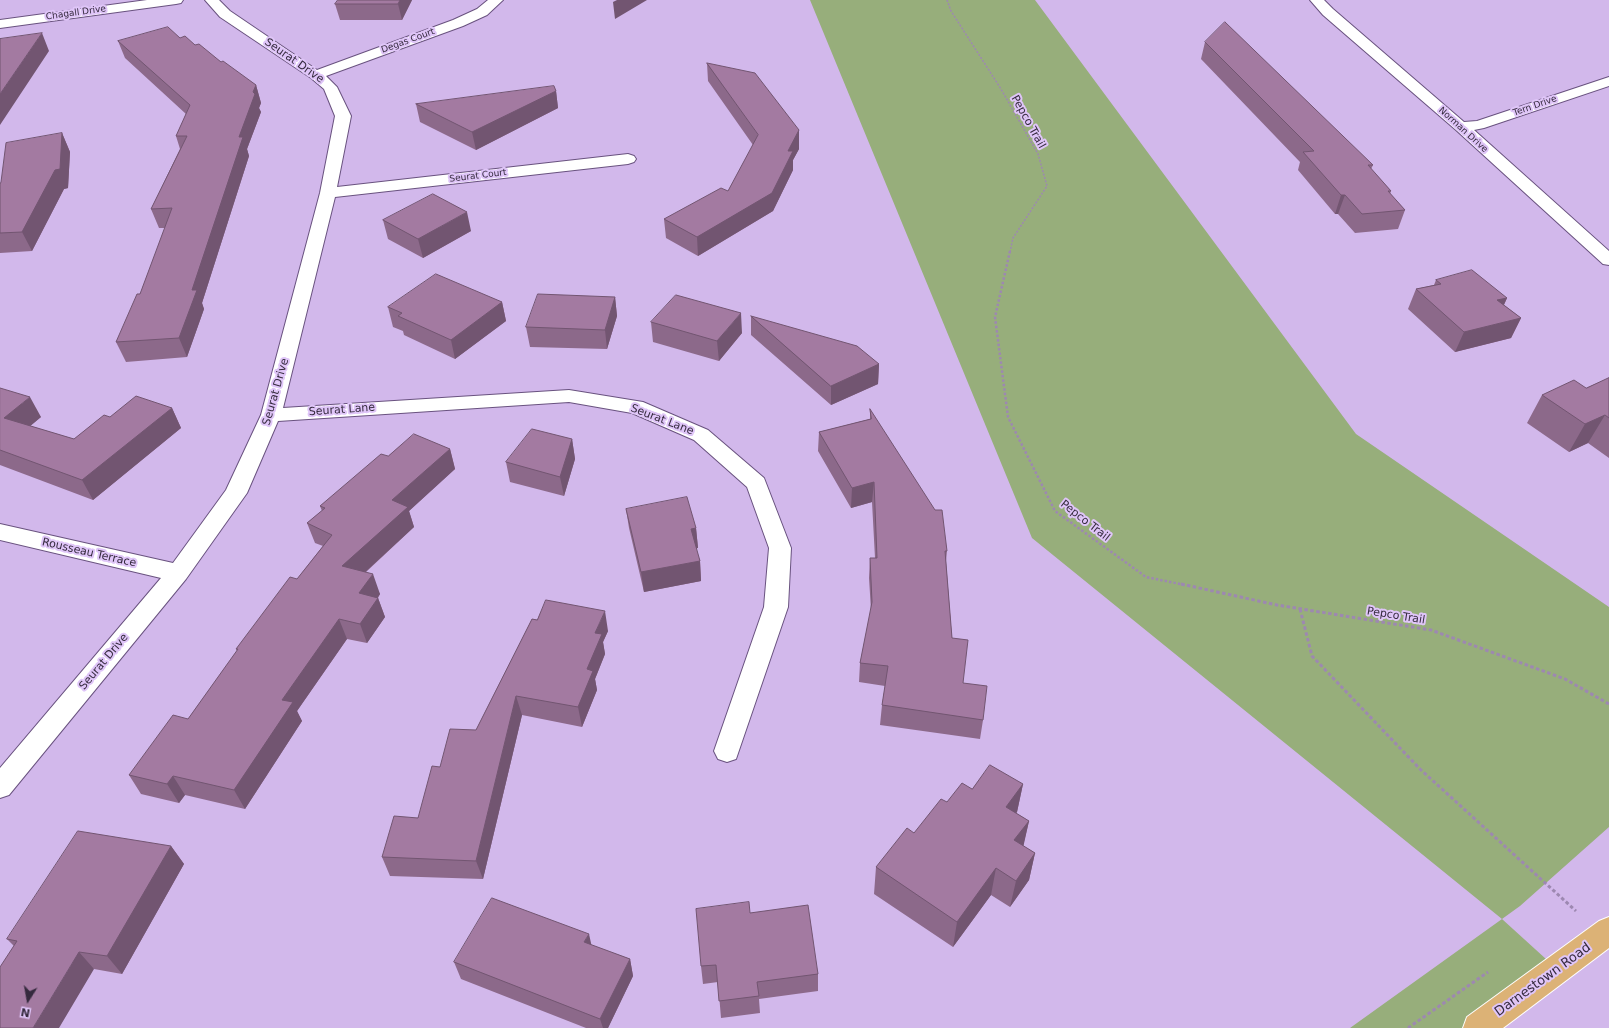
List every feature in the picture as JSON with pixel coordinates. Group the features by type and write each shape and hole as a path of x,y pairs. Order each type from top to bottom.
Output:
{"main road":[{"name":"Darnestown Road","path":"1478,1028 1606,933"}],"street":[{"name":"Chagall Drive","path":"0,24 176,0"},
{"name":"Seurat Drive","path":"0,787 178,573 236,493 271,415 328,193 343,116 330,87 316,75 225,14 212,0"},
{"name":"Degas Court","path":"316,75 458,23 482,12 496,0"},
{"name":"Norman Drive","path":"1317,0 1328,12 1461,127 1609,260"},
{"name":"Tern Drive","path":"1461,127 1480,125 1609,81"},
{"name":"Seurat Court","path":"328,193 628,159"},
{"name":"Seurat Lane","path":"271,415 569,396 636,408 702,435 756,483 780,548 776,607 727,751"},
{"name":"Rousseau Terrace","path":"0,532 178,573"}],"path":[{"name":"Pepco Trail","path":"947,0 951,11 1001,89 1038,154 1047,186 1014,238 995,317 1008,417 1055,511 1146,577 1300,609 1431,630 1565,680 1609,704"},
{"path":"1300,609 1312,656 1420,769 1606,933"}],"green space":[{"path":"810,0 1035,0 1356,434 1609,607 1609,827 1520,906 1502,919 1032,538"},
{"path":"1502,919 1557,969 1476,1028 1350,1028"}],"building":[{"path":"338,0 400,0 398,4 335,4"},
{"path":"1225,22 1373,165 1368,165 1391,191 1388,191 1405,210 1362,214 1345,195 1341,195 1303,152 1314,151 1205,42"},
{"path":"168,27 180,38 185,36 195,45 199,44 221,62 223,61 256,85 253,92 255,94 239,137 243,137 192,290 197,290 179,338 116,342 137,294 140,294 172,208 151,209 187,136 176,136 190,105 118,41"},
{"path":"42,33 0,94 0,39"},
{"path":"707,63 755,73 799,130 788,151 793,151 772,193 697,237 664,219 721,188 728,191 758,135"},
{"path":"554,86 556,91 472,132 416,104"},
{"path":"62,133 60,169 55,170 22,232 0,233 0,184 6,143"},
{"path":"433,194 467,212 418,239 383,220"},
{"path":"1472,270 1507,298 1497,300 1521,318 1464,332 1416,289 1441,284 1436,280"},
{"path":"436,274 502,302 451,340 398,316 402,313 388,307"},
{"path":"538,294 615,297 605,330 526,327"},
{"path":"676,295 741,313 717,341 651,322"},
{"path":"751,316 857,346 879,364 831,386"},
{"path":"1609,378 1609,418 1605,415 1585,424 1542,395 1574,380 1586,388"},
{"path":"0,388 30,397 4,418 74,439 104,415 110,417 136,396 172,408 82,480 0,450"},
{"path":"870,409 935,510 942,510 947,551 945,551 952,638 968,640 963,683 987,686 983,720 882,705 888,666 860,663 872,602 870,558 877,558 874,482 852,488 819,432 871,419"},
{"path":"532,429 572,439 560,477 506,462"},
{"path":"414,434 450,449 392,500 408,507 342,566 373,574 359,593 378,598 360,624 339,619 282,700 293,702 234,790 173,776 167,784 129,775 173,715 188,719 238,649 236,649 290,577 297,579 332,535 307,523 325,508 320,506 381,454 388,456"},
{"path":"687,497 696,528 691,529 700,561 641,572 626,509"},
{"path":"546,600 605,611 595,633 602,634 587,669 593,671 578,707 516,696 476,861 382,857 394,816 418,818 432,766 440,767 450,729 476,730 532,619 537,620"},
{"path":"990,765 1023,784 1006,807 1029,821 1014,840 1035,853 1016,881 996,868 957,922 876,867 907,828 914,833 941,799 947,802 962,783 972,789"},
{"path":"78,831 171,846 107,956 79,952 33,1028 0,1028 0,967 17,941 7,939"},
{"path":"492,898 589,934 584,942 630,959 600,1019 454,962"},
{"path":"749,902 750,913 808,905 818,974 757,982 759,996 719,1001 716,965 701,966 696,909"}]}
